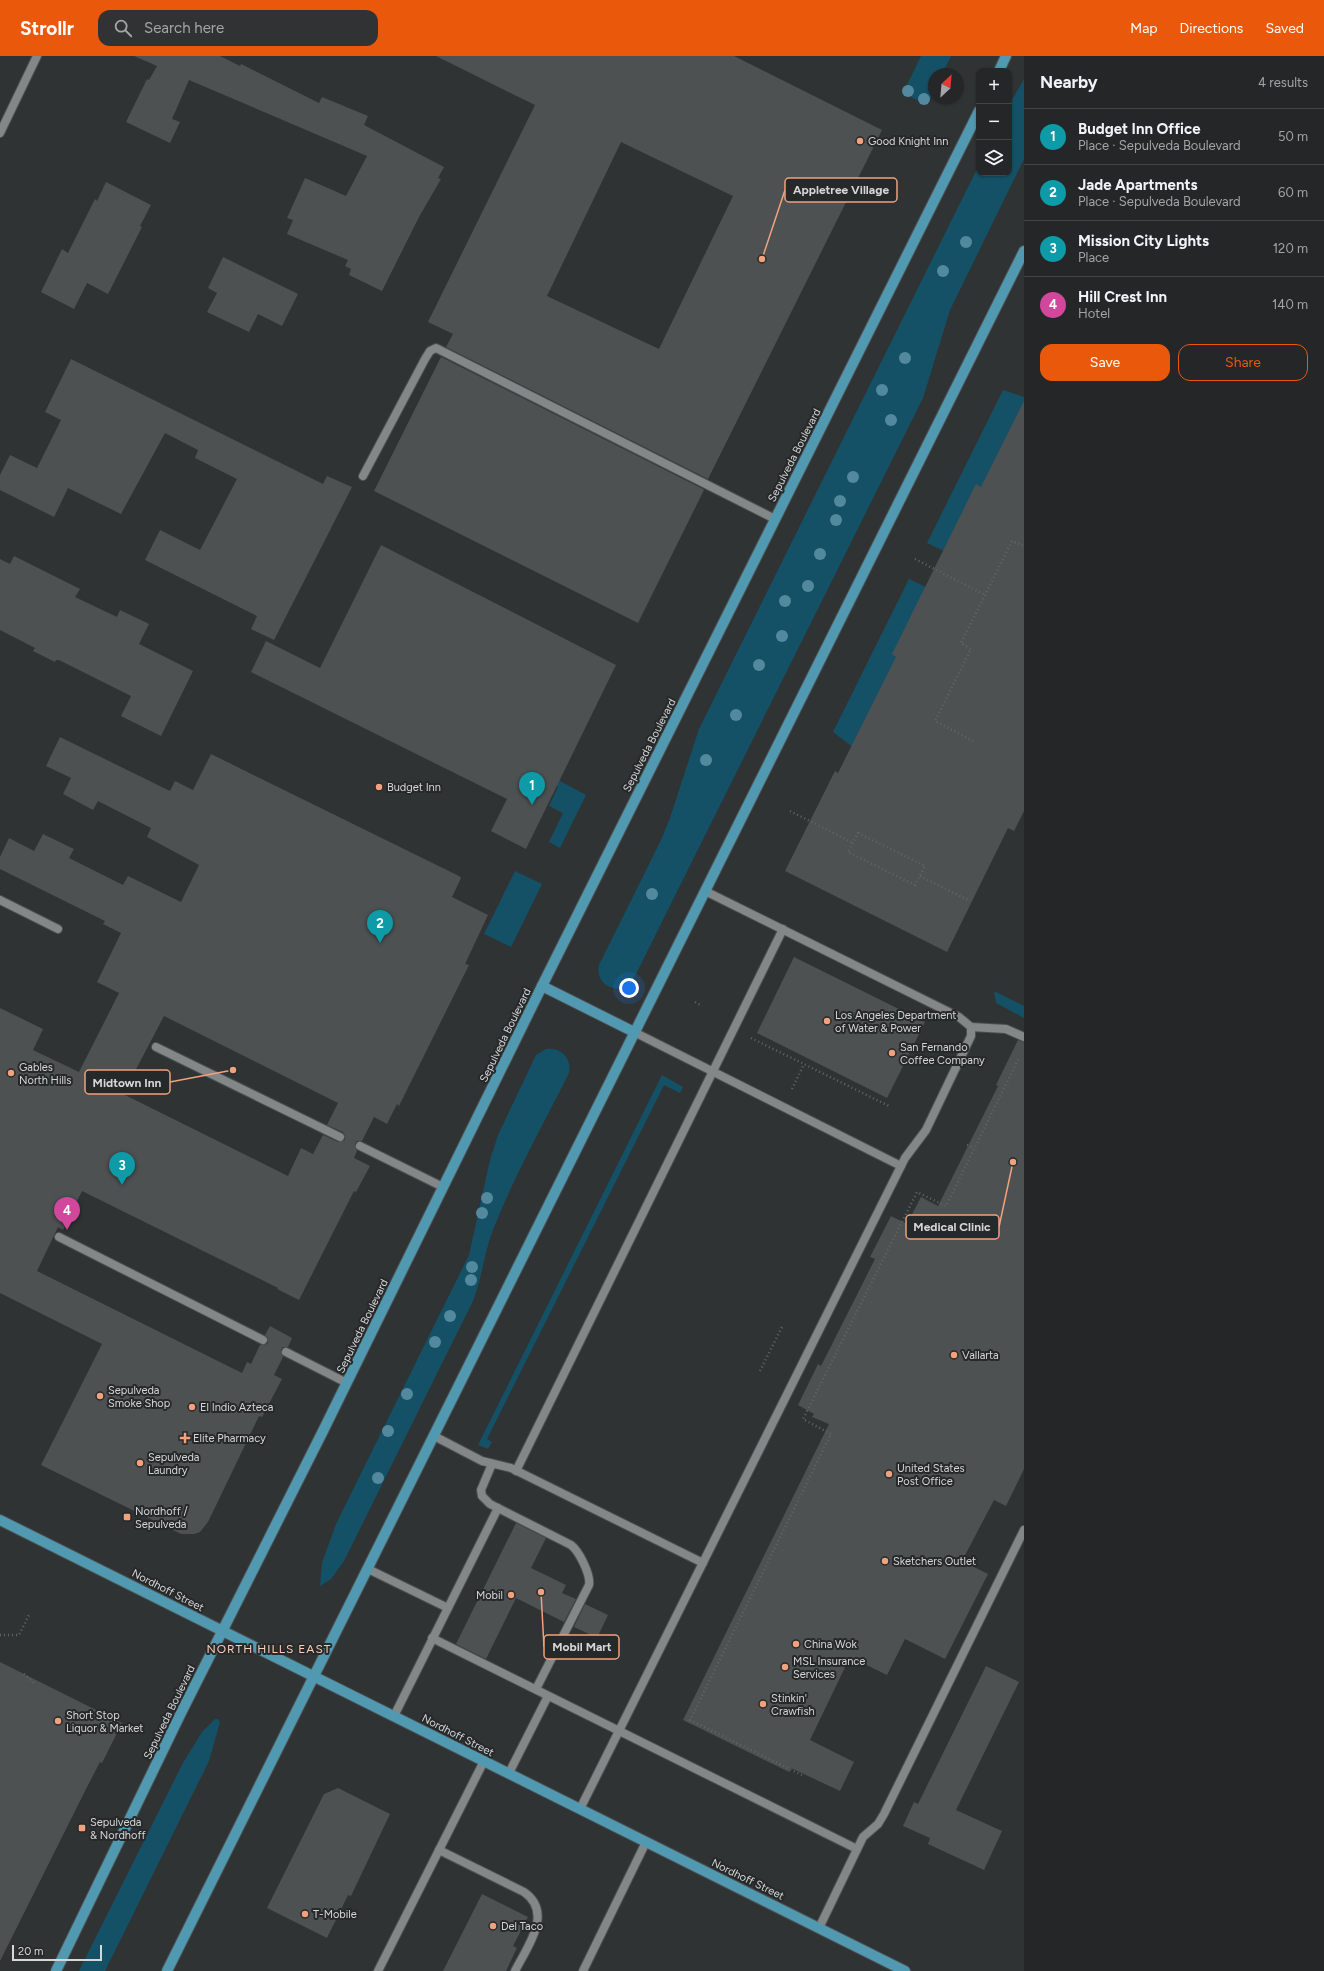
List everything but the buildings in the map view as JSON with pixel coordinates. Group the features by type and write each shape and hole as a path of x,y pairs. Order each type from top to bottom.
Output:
{"main road":[{"path":"1000,68 1006,56"},
{"name":"Sepulveda Boulevard","path":"56,1971 542,986 976,117"},
{"path":"167,1971 315,1677 634,1032 1024,251"},
{"path":"542,986 634,1032"},
{"name":"Nordhoff Street","path":"0,1520 905,1971"}],"street":[{"path":"0,133 38,56"},
{"path":"363,476 424,359 436,348 776,520"},
{"path":"705,890 959,1017 971,1027 1006,1029 1024,1037"},
{"path":"0,900 58,929"},
{"path":"516,1471 783,929"},
{"path":"580,1809 901,1166 908,1153 926,1130 970,1041 971,1027"},
{"path":"634,1032 901,1166"},
{"path":"156,1047 340,1136"},
{"path":"360,1146 443,1187"},
{"path":"59,1237 263,1340"},
{"path":"286,1352 347,1383"},
{"path":"434,1436 482,1461 516,1471 703,1563"},
{"path":"492,1464 482,1486 481,1493 487,1502 571,1545 579,1553 589,1580 587,1588 536,1689"},
{"path":"394,1716 498,1508"},
{"path":"819,1928 857,1849 865,1835 875,1827 884,1814 1024,1530"},
{"path":"368,1568 448,1608"},
{"path":"432,1638 857,1849"},
{"path":"509,1773 548,1696"},
{"path":"378,1971 484,1761"},
{"path":"583,1971 646,1842"},
{"path":"439,1850 524,1892 533,1900 538,1910 539,1921 515,1971"}],"path":[{"path":"973,741 935,722 971,649 961,643 1012,541 1024,546"},
{"path":"915,559 985,595"},
{"path":"790,811 853,843"},
{"path":"858,833 925,866 920,876 915,886 848,852 858,833"},
{"path":"920,876 970,901"},
{"path":"695,1002 702,1006"},
{"path":"750,1037 889,1106"},
{"path":"802,1775 690,1720 831,1434 803,1419 916,1192 946,1206 1019,1058"},
{"path":"792,1089 804,1064"},
{"path":"967,1145 974,1148"},
{"path":"760,1371 782,1327"},
{"path":"0,1635 19,1635 29,1616"},
{"path":"24,1674 34,1683"},
{"path":"120,1726 129,1730"}],"shaded area":[{"path":"921,56 951,56 945,68 928,68 927,105 903,93"},
{"path":"1024,79 1024,159 950,310 923,398 634,978 623,988 610,987 601,979 599,965 661,840 670,818 699,729 976,171 976,176 1012,176 1012,100"},
{"path":"1003,390 1024,397 1024,406 948,553 927,543"},
{"path":"909,579 930,589 854,748 833,732"},
{"path":"558,780 586,795 560,848 549,842 563,813 549,806 558,787 555,785"},
{"path":"515,871 542,884 511,947 484,934"},
{"path":"994,991 1024,1006 1024,1018 996,1003"},
{"path":"546,1049 561,1052 567,1058 569,1063 569,1073 519,1170 501,1210 490,1239 473,1301 344,1561 331,1579 320,1586 322,1563 336,1524 469,1255 490,1160 498,1135 536,1055"},
{"path":"662,1075 683,1087 680,1093 664,1085 487,1439 492,1442 488,1449 478,1445"},
{"path":"215,1719 218,1719 220,1722 209,1761 105,1971 79,1971 183,1763 202,1732"}],"place":[{"name":"Good Knight Inn","path":"860,141"},
{"name":"Appletree Village","path":"762,259"},
{"name":"Budget Inn","path":"379,787"},
{"name":"Budget Inn Office","path":"532,805"},
{"name":"Jade Apartments","path":"380,943"},
{"name":"Los Angeles Department of Water & Power","path":"827,1021"},
{"name":"San Fernando Coffee Company","path":"892,1053"},
{"name":"Midtown Inn","path":"233,1070"},
{"name":"Gables North Hills","path":"11,1073"},
{"name":"Medical Clinic","path":"1013,1162"},
{"name":"Mission City Lights","path":"122,1185"},
{"name":"Hill Crest Inn","path":"67,1230"},
{"name":"Vallarta","path":"954,1355"},
{"name":"Sepulveda Smoke Shop","path":"100,1396"},
{"name":"El Indio Azteca","path":"192,1407"},
{"name":"Elite Pharmacy","path":"185,1438"},
{"name":"Sepulveda Laundry","path":"140,1463"},
{"name":"United States Post Office","path":"889,1474"},
{"name":"Nordhoff / Sepulveda","path":"127,1517"},
{"name":"Sketchers Outlet","path":"885,1561"},
{"name":"Mobil Mart","path":"541,1592"},
{"name":"Mobil","path":"511,1595"},
{"name":"China Wok","path":"796,1644"},
{"name":"MSL Insurance Services","path":"785,1667"},
{"name":"Stinkin' Crawfish","path":"763,1704"},
{"name":"Short Stop Liquor & Market","path":"58,1721"},
{"name":"Sepulveda & Nordhoff","path":"82,1828"},
{"name":"T-Mobile","path":"305,1914"},
{"name":"Del Taco","path":"493,1926"}],"district":[{"name":"NORTH HILLS EAST","path":"269,1649"}]}
